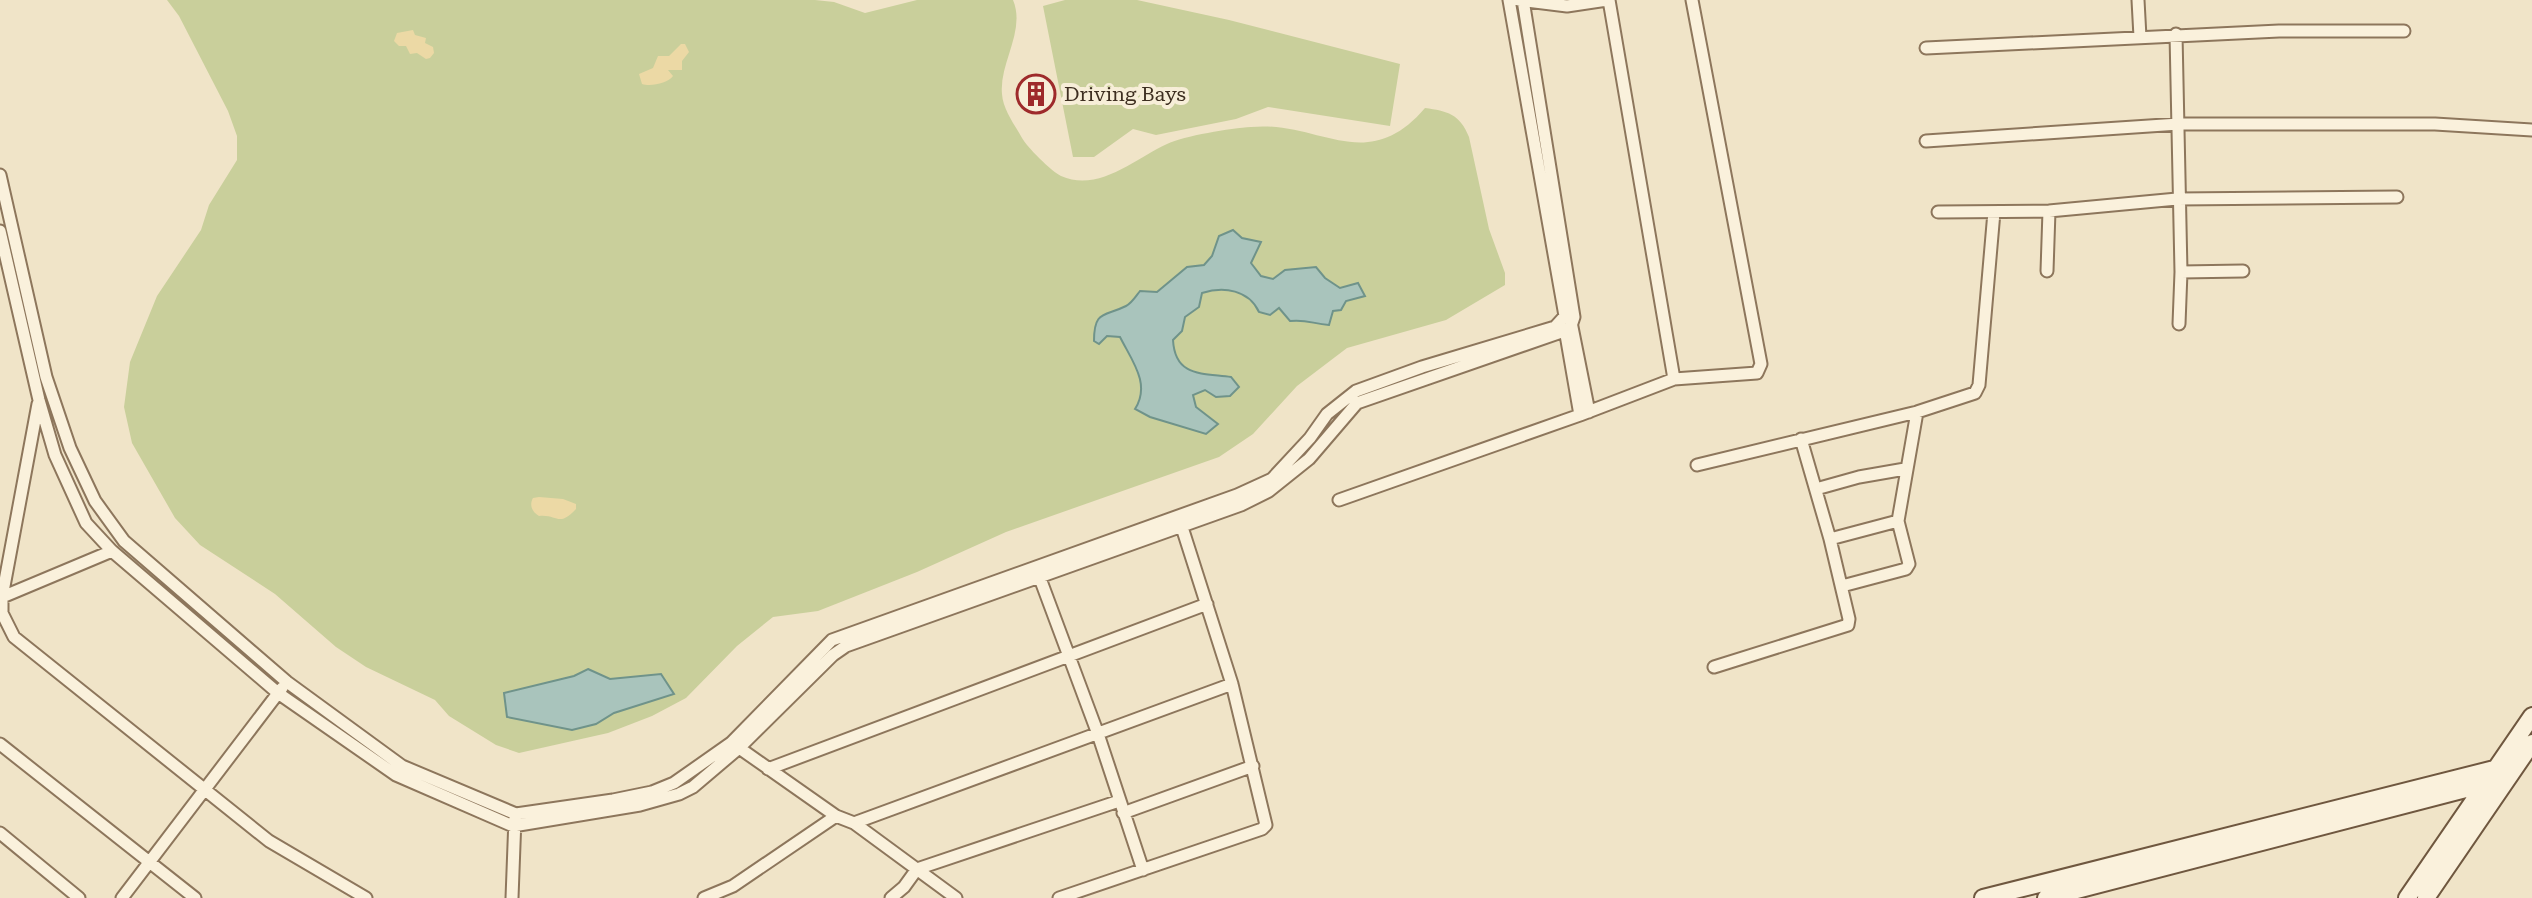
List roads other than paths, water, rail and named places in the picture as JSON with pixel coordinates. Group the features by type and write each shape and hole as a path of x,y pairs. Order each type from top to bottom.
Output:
{"street":[{"path":"1509,0 1584,414"},
{"path":"0,231 39,400 55,455 86,523 112,551 278,693 396,775 515,820 652,792 683,779 735,745 832,640 1181,522 1272,479 1310,438 1327,414 1356,391 1422,367 1555,327 1574,317 1522,0 1567,6 1608,0 1674,379"},
{"path":"1339,500 1674,379 1757,373 1761,364 1692,0"},
{"path":"2138,0 2140,37"},
{"path":"1926,48 2176,34 2404,31"},
{"path":"2176,34 2179,124 2177,199 2181,272 2179,324"},
{"path":"1926,141 2179,124 2435,124 2532,130"},
{"path":"0,175 46,377 70,448 95,501 124,541 287,682 402,766 515,820"},
{"path":"1938,212 2049,211 2177,199 2397,197"},
{"path":"2047,271 2049,211"},
{"path":"1697,465 1917,412 1975,393 1979,385 1994,212"},
{"path":"2181,272 2243,271"},
{"path":"46,377 1,598 2,613 14,637 269,841 366,898"},
{"path":"1842,586 1908,567 1898,521 1917,412"},
{"path":"1714,667 1847,628 1849,619 1842,586 1801,439"},
{"path":"1816,489 1905,469"},
{"path":"1830,539 1898,521"},
{"path":"1059,898 1262,829 1266,825 1232,684 1181,522"},
{"path":"1,598 112,551"},
{"path":"1037,572 1098,734 1143,870"},
{"path":"768,769 1207,604"},
{"path":"122,898 287,682"},
{"path":"854,823 1232,684"},
{"path":"2426,898 2532,716"},
{"path":"2046,898 2496,777 2518,763 2532,743"},
{"path":"0,744 195,898"},
{"path":"735,745 836,816 854,823 956,898"},
{"path":"1123,813 1253,766"},
{"path":"1983,898 2496,777"},
{"path":"2407,898 2496,777"},
{"path":"891,898 917,869 1119,801"},
{"path":"704,898 733,886 836,816"},
{"path":"512,898 515,820"},
{"path":"0,833 79,898"}],"water":[{"path":"1233,230 1242,238 1261,242 1251,263 1261,276 1273,279 1285,270 1316,267 1340,288 1358,283 1365,296 1346,301 1341,310 1333,311 1329,325 1290,321 1279,308 1270,315 1259,312 1249,299 1235,292 1219,290 1202,293 1199,307 1185,317 1182,331 1173,340 1175,352 1179,361 1192,371 1231,377 1239,387 1230,396 1216,397 1205,390 1193,395 1196,407 1218,424 1206,434 1150,417 1135,409 1141,391 1130,355 1120,337 1107,336 1099,344 1094,341 1094,331 1098,319 1128,305 1140,291 1157,292 1187,267 1204,265 1212,256 1219,236"},
{"path":"588,669 610,679 661,674 674,694 572,730 507,717 504,693 574,676"}],"place":[{"name":"Driving Bays","path":"1036,94"}]}
